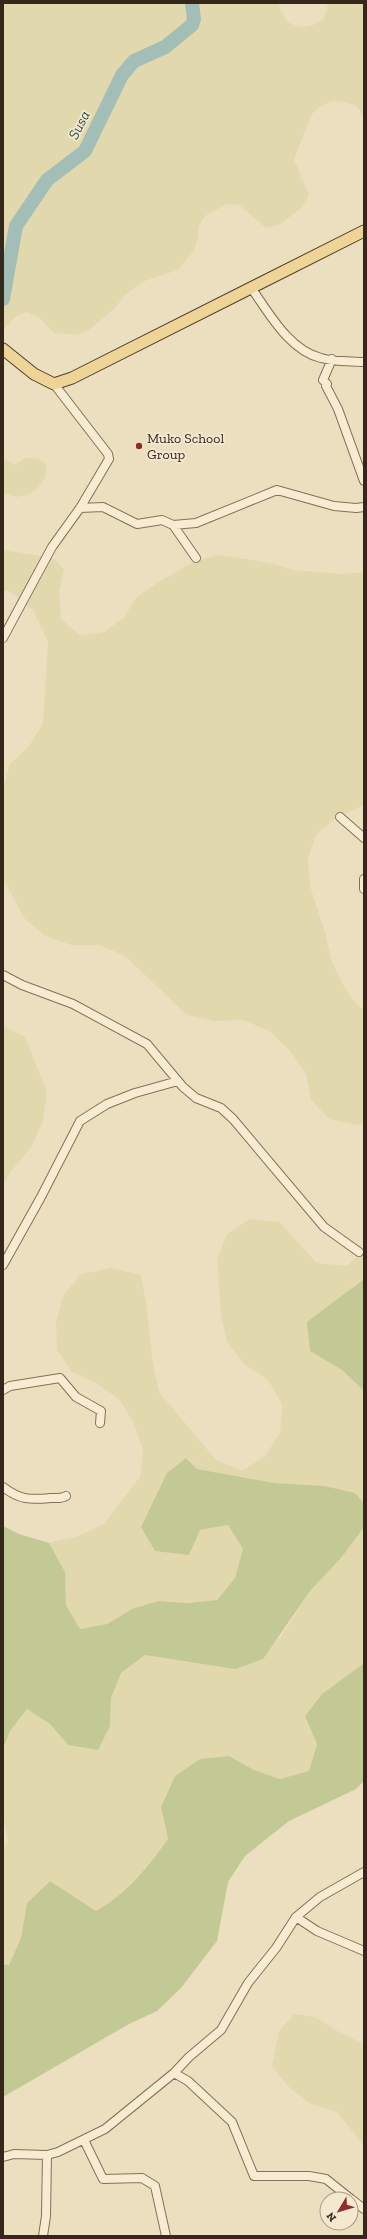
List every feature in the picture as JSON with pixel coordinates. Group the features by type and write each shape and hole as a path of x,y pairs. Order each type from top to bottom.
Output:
{"main road":[{"path":"3,349 34,374 54,384 72,378 252,289 364,230"}],"street":[{"path":"252,289 287,336 307,352 320,358 364,362"},
{"path":"332,359 323,380 327,384 326,386 338,409 364,481"},
{"path":"3,638 52,547 80,508 109,457 54,384"},
{"path":"80,508 104,507 137,524 162,520 173,525 196,523 277,490 334,506 351,508 364,507"},
{"path":"173,525 196,558"},
{"path":"340,817 364,838"},
{"path":"364,879 364,889"},
{"path":"3,975 22,985 73,1004 147,1044 178,1081 196,1098 221,1108 233,1119 324,1227 359,1252"},
{"path":"3,1264 41,1197 80,1121 107,1104 135,1093 178,1081"},
{"path":"3,1390 10,1386 60,1378 76,1397 101,1411 100,1424"},
{"path":"3,1486 12,1493 35,1501 62,1498 66,1496"},
{"path":"3,2156 14,2154 47,2155 84,2140 105,2129 174,2073 221,2030 248,1982 276,1948 296,1917 320,1897 364,1872"},
{"path":"296,1917 317,1931 364,1951"},
{"path":"174,2073 188,2082 232,2122 254,2176 309,2176 326,2179 341,2191"},
{"path":"84,2140 103,2179 142,2178 155,2186 166,2236"},
{"path":"42,2236 46,2216 47,2155"}],"shaded area":[{"path":"3,3 278,3 282,13 289,23 301,27 313,25 324,19 328,3 364,3 364,125 363,115 356,106 345,102 332,101 321,106 312,114 294,159 309,195 301,208 281,224 266,228 239,205 227,204 205,216 199,226 198,239 194,251 178,270 142,282 123,297 116,307 89,330 78,335 54,333 38,317 27,312 15,317 3,330"},
{"path":"3,458 15,465 25,458 37,458 47,465 45,478 38,488 28,495 16,497 3,493"},
{"path":"3,550 53,558 64,569 59,593 61,619 80,635 104,632 124,617 137,597 157,583 195,561 219,555 270,563 293,570 341,574 364,572 364,805 335,819 316,835 308,859 310,886 326,935 331,960 342,983 357,1005 364,1009 364,1123 357,1125 329,1119 311,1100 306,1074 290,1051 269,1031 243,1020 214,1021 187,1015 125,956 99,945 71,945 45,936 24,918 3,878 3,788 10,764 29,746 43,723 48,642 33,610 9,591 3,591"},
{"path":"3,1026 25,1037 47,1092 43,1121 31,1148 12,1170 3,1184"},
{"path":"250,1219 279,1222 317,1263 347,1266 364,1249 364,1279 353,1286 310,1351 342,1370 364,1391 364,1503 355,1493 325,1486 274,1483 197,1469 187,1458 200,1530 228,1525 243,1549 235,1578 217,1600 187,1603 158,1601 132,1609 107,1624 80,1629 66,1605 65,1572 49,1543 78,1536 104,1524 140,1477 143,1450 134,1424 120,1400 96,1383 72,1372 57,1350 56,1323 63,1296 81,1274 111,1268 141,1275 146,1302 153,1363 159,1392 216,1460 242,1471 265,1456 280,1433 282,1404 268,1380 244,1364 227,1342 221,1315 217,1259 227,1234"},
{"path":"364,1527 364,1663 322,1694 317,1744 309,1771 280,1779 254,1770 229,1756 200,1759 175,1776 161,1807 168,1839 139,1877 119,1896 96,1911 49,1881 27,1903 21,1938 9,1965 3,1964 3,1850 8,1841 3,1815 3,1749 10,1731 27,1709 50,1724 68,1745 110,1726 111,1698 121,1673 145,1655 235,1669 280,1638 310,1591 341,1558"},
{"path":"294,2014 315,2017 339,2032 364,2044 364,2146 337,2112 311,2104 290,2088 272,2067 279,2031"}],"green space":[{"path":"364,1279 364,1391 342,1370 310,1351 307,1322"},
{"path":"186,1458 197,1469 274,1483 325,1486 355,1493 364,1503 364,1527 341,1558 310,1591 263,1659 235,1669 145,1655 121,1673 111,1698 110,1726 98,1750 68,1745 50,1724 27,1709 10,1731 3,1749 3,1526 19,1534 49,1543 65,1572 66,1605 80,1629 107,1624 132,1609 158,1601 187,1603 217,1600 235,1578 243,1549 228,1525 200,1530 189,1555 155,1551 141,1527 167,1473"},
{"path":"364,1663 364,1781 356,1789 289,1821 245,1856 228,1882 217,1941 181,1988 157,2011 129,2024 3,2097 3,1964 9,1965 21,1938 27,1903 50,1881 96,1911 118,1896 144,1870 168,1839 161,1807 175,1776 200,1759 229,1756 254,1770 280,1779 309,1771 317,1744 305,1716 322,1694"}],"waterway":[{"name":"Susa","path":"3,299 16,226 47,180 85,151 122,75 134,61 165,47 192,25 194,19 192,3"}],"place":[{"name":"Muko School Group","path":"139,446"}]}
